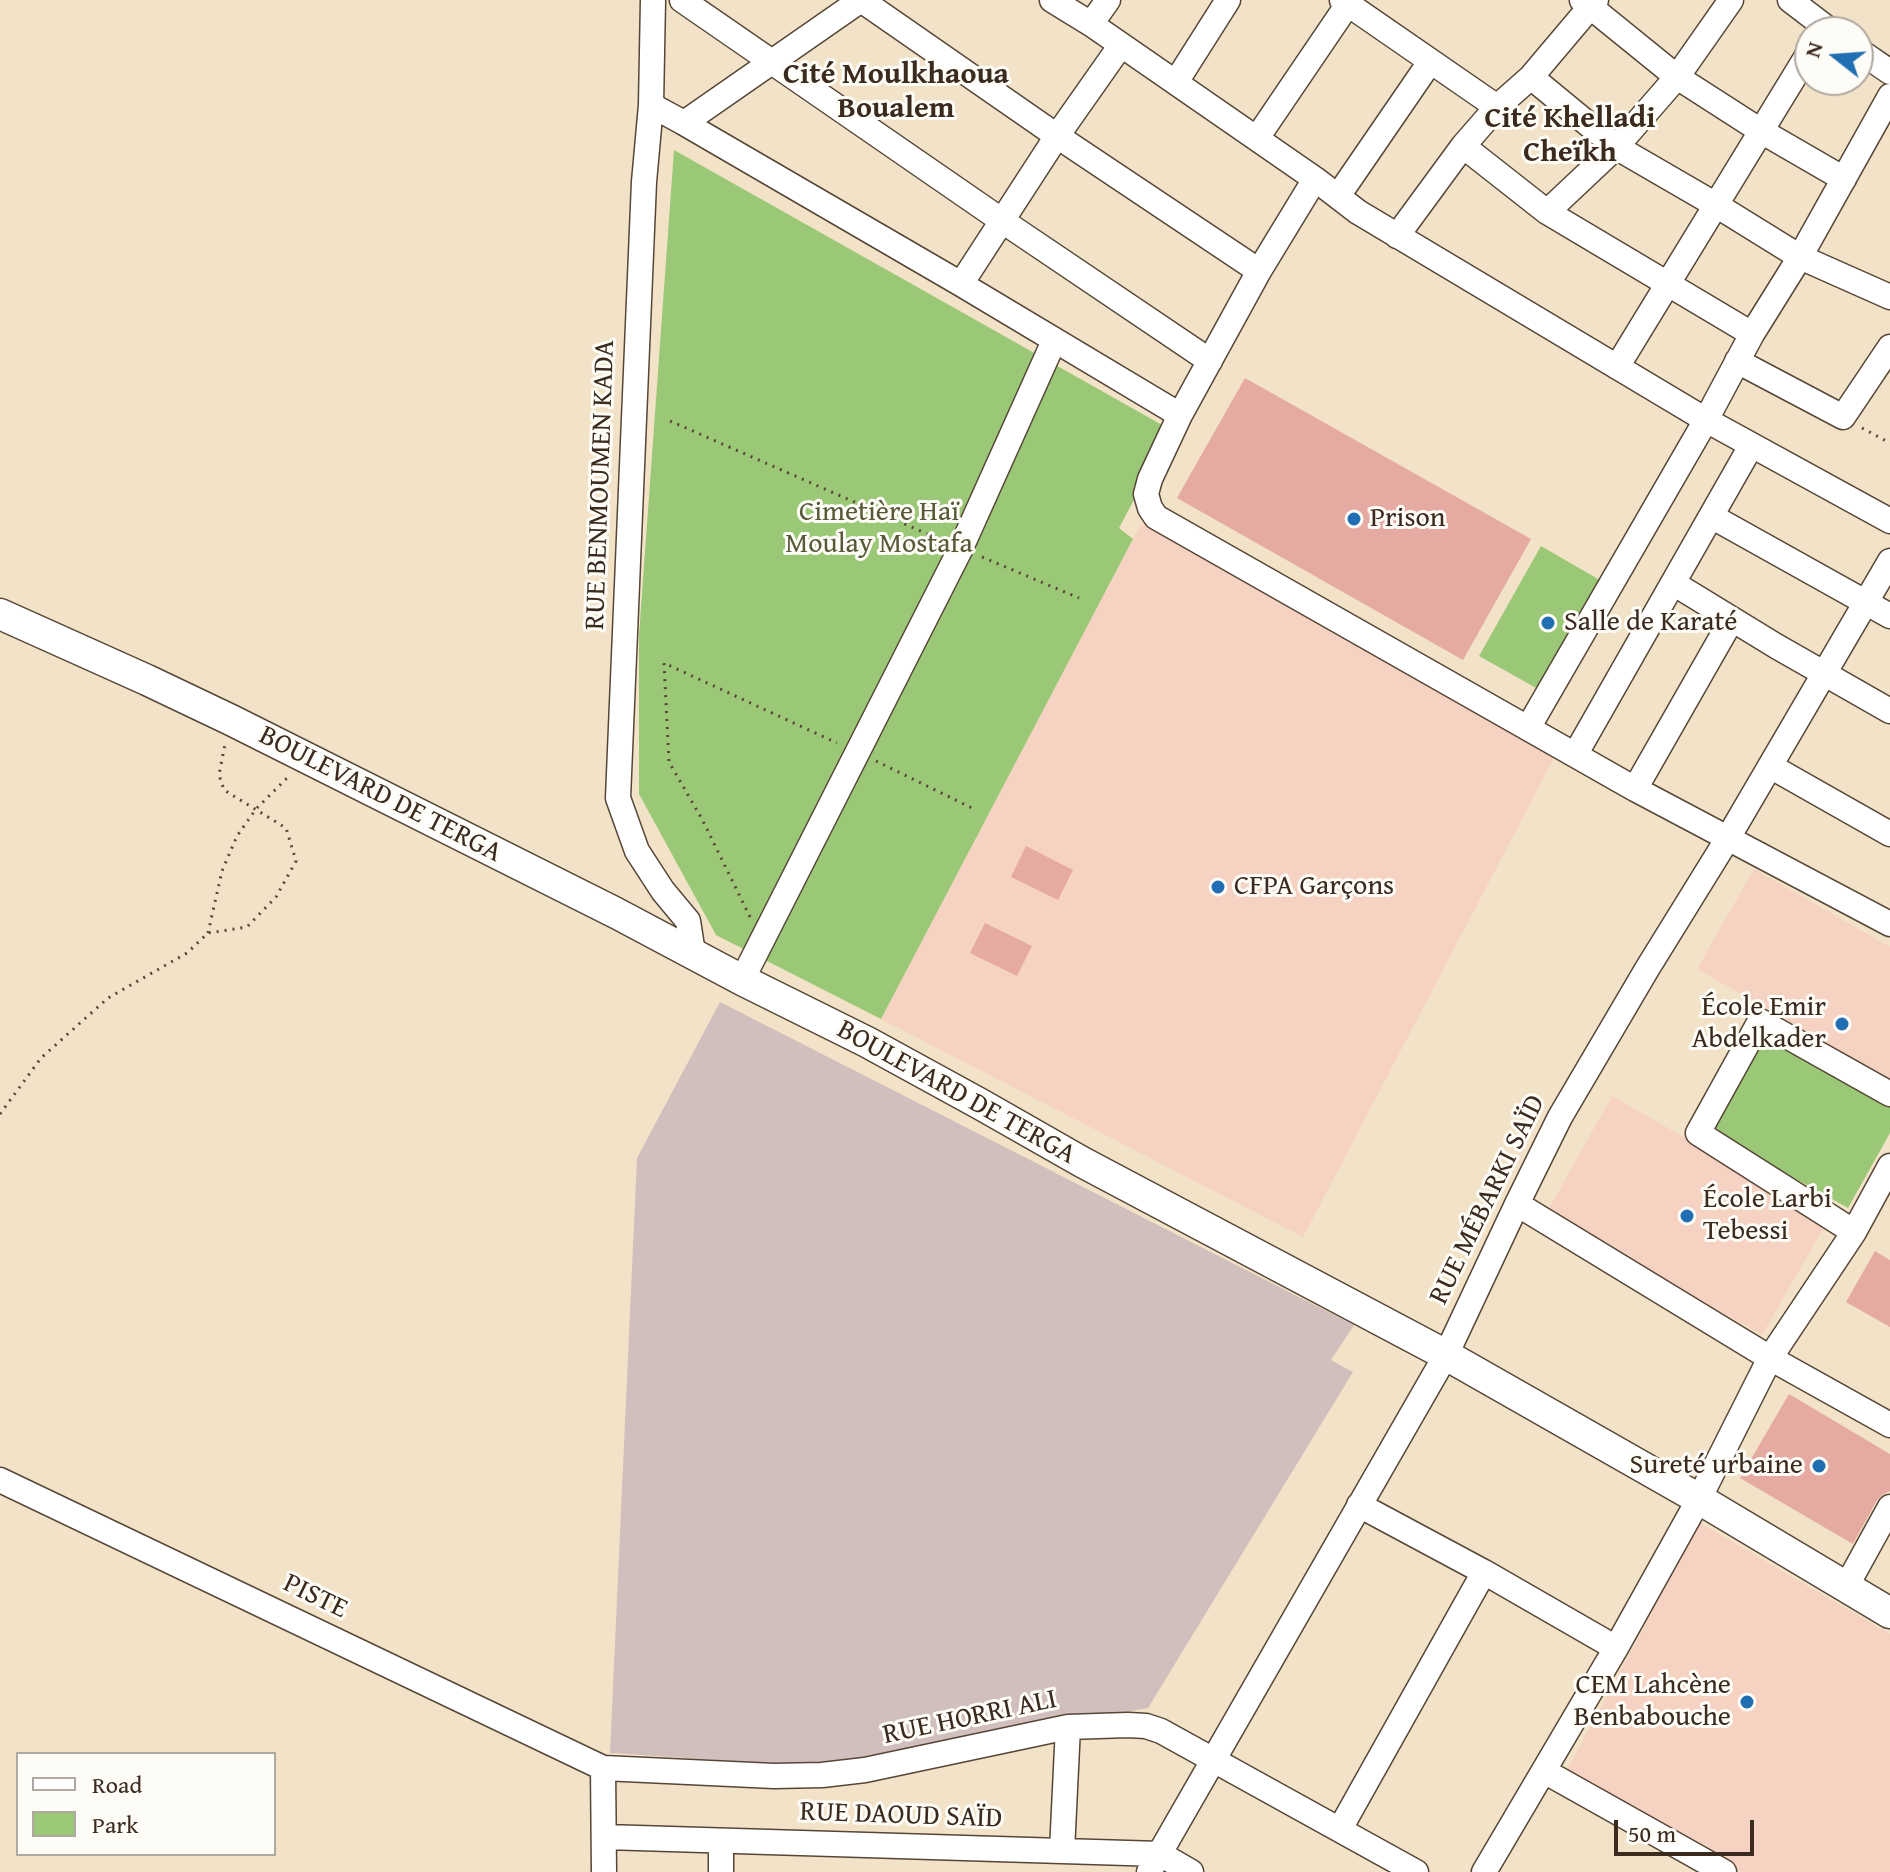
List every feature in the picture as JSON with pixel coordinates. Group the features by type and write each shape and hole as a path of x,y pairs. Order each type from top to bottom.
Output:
{"main road":[{"name":"BOULEVARD DE TERGA","path":"0,614 231,720 867,1042 1082,1162 1446,1355 1699,1499 1890,1613"}],"street":[{"name":"RUE BENMOUMEN KADA","path":"653,0 651,105 643,197 618,798 637,851 663,891 688,921 693,953"},
{"path":"682,0 1210,361"},
{"path":"684,123 861,0 1259,271"},
{"path":"1052,0 1257,138 1358,212 1706,420 1890,521"},
{"path":"1091,24 1108,0"},
{"path":"1176,82 1228,0"},
{"path":"1547,212 1616,147 1677,77 1731,0"},
{"path":"1790,0 1809,16"},
{"path":"1257,138 1345,2 1497,107"},
{"path":"1397,236 1463,146 1497,107 1531,77 1590,2 1677,77 1844,179"},
{"path":"961,284 1057,136 1121,45"},
{"path":"1338,196 1430,62"},
{"path":"1531,77 1616,147 1800,257 1890,297"},
{"path":"1617,367 1794,77"},
{"path":"1528,728 1890,96"},
{"path":"651,105 1180,415"},
{"path":"1463,146 1547,212 1752,334"},
{"path":"1315,179 1259,271 1180,415 1146,494 1156,517 1635,789 1890,924"},
{"path":"742,980 961,548 1054,341"},
{"path":"1737,361 1843,417 1890,347"},
{"path":"1575,755 1751,446"},
{"path":"1711,516 1890,616"},
{"name":"RUE MÉBARKI SAÏD","path":"1154,1863 1446,1355 1568,1104 1890,561"},
{"path":"1673,583 1890,711"},
{"path":"1635,789 1732,619"},
{"path":"1770,766 1890,834"},
{"path":"1854,1232 1698,1133 1760,1021 1890,1094"},
{"path":"1484,1872 1616,1648 1699,1499 1770,1358 1854,1232 1889,1169"},
{"path":"1517,1204 1770,1358 1890,1425"},
{"name":"PISTE","path":"0,1480 603,1768"},
{"path":"1359,1505 1616,1648"},
{"path":"1846,1587 1890,1507"},
{"path":"1340,1829 1484,1572"},
{"name":"RUE HORRI ALI","path":"603,1768 774,1776 822,1775 865,1770 1068,1727 1146,1726 1161,1731 1416,1872"},
{"path":"1062,1851 1068,1727"},
{"path":"603,1768 604,1872"},
{"path":"1544,1771 1724,1872"},
{"name":"RUE DAOUD SAÏD","path":"605,1837 721,1841 1011,1861 1062,1851 1154,1863 1191,1872"},
{"path":"721,1841 721,1872"}],"path":[{"path":"1843,417 1890,443"},
{"path":"670,421 1079,598"},
{"path":"763,939 669,762 664,663 974,809"},
{"path":"208,933 247,927 276,897 296,861 286,828 224,790 219,775 231,720"},
{"path":"0,1114 41,1058 108,998 187,953 208,933 222,871 237,836 256,809 308,759"}],"shaded area":[{"name":"CFPA Garçons","path":"1141,524 1555,756 1303,1237 881,1019"},
{"name":"École Emir Abdelkader","path":"1754,869 1890,947 1890,1079 1697,969"},
{"path":"720,1002 1354,1325 1331,1360 1353,1372 1148,1708 823,1767 610,1753 637,1158"},
{"name":"École Larbi Tebessi","path":"1612,1096 1828,1220 1762,1335 1547,1212"},
{"name":"CEM Lahcène Benbabouche","path":"1700,1523 1890,1634 1890,1872 1741,1872 1567,1770"}],"green space":[{"name":"Cimetière Haï Moulay Mostafa","path":"674,150 1171,430 1119,528 1133,539 881,1019 716,935 639,794 639,635"},
{"name":"Salle de Karaté","path":"1541,546 1617,590 1556,699 1479,656"},
{"path":"1760,1037 1890,1104 1890,1133 1848,1208 1708,1130"}],"building":[{"name":"Prison","path":"1245,378 1531,539 1463,660 1177,498"},
{"path":"1026,846 1073,870 1058,900 1011,877"},
{"path":"985,923 1032,946 1017,976 970,953"},
{"path":"1875,1251 1890,1260 1890,1327 1846,1302"},
{"name":"Sureté urbaine","path":"1789,1394 1890,1454 1890,1491 1877,1500 1853,1544 1740,1478"}],"place":[{"name":"Prison","path":"1354,519"},
{"name":"Salle de Karaté","path":"1548,623"},
{"name":"CFPA Garçons","path":"1218,887"},
{"name":"École Emir Abdelkader","path":"1842,1024"},
{"name":"École Larbi Tebessi","path":"1687,1216"},
{"name":"Sureté urbaine","path":"1819,1466"},
{"name":"CEM Lahcène Benbabouche","path":"1747,1702"}],"district":[{"name":"Cité Moulkhaoua Boualem","path":"896,92"},
{"name":"Cité Khelladi Cheïkh","path":"1570,136"}]}
